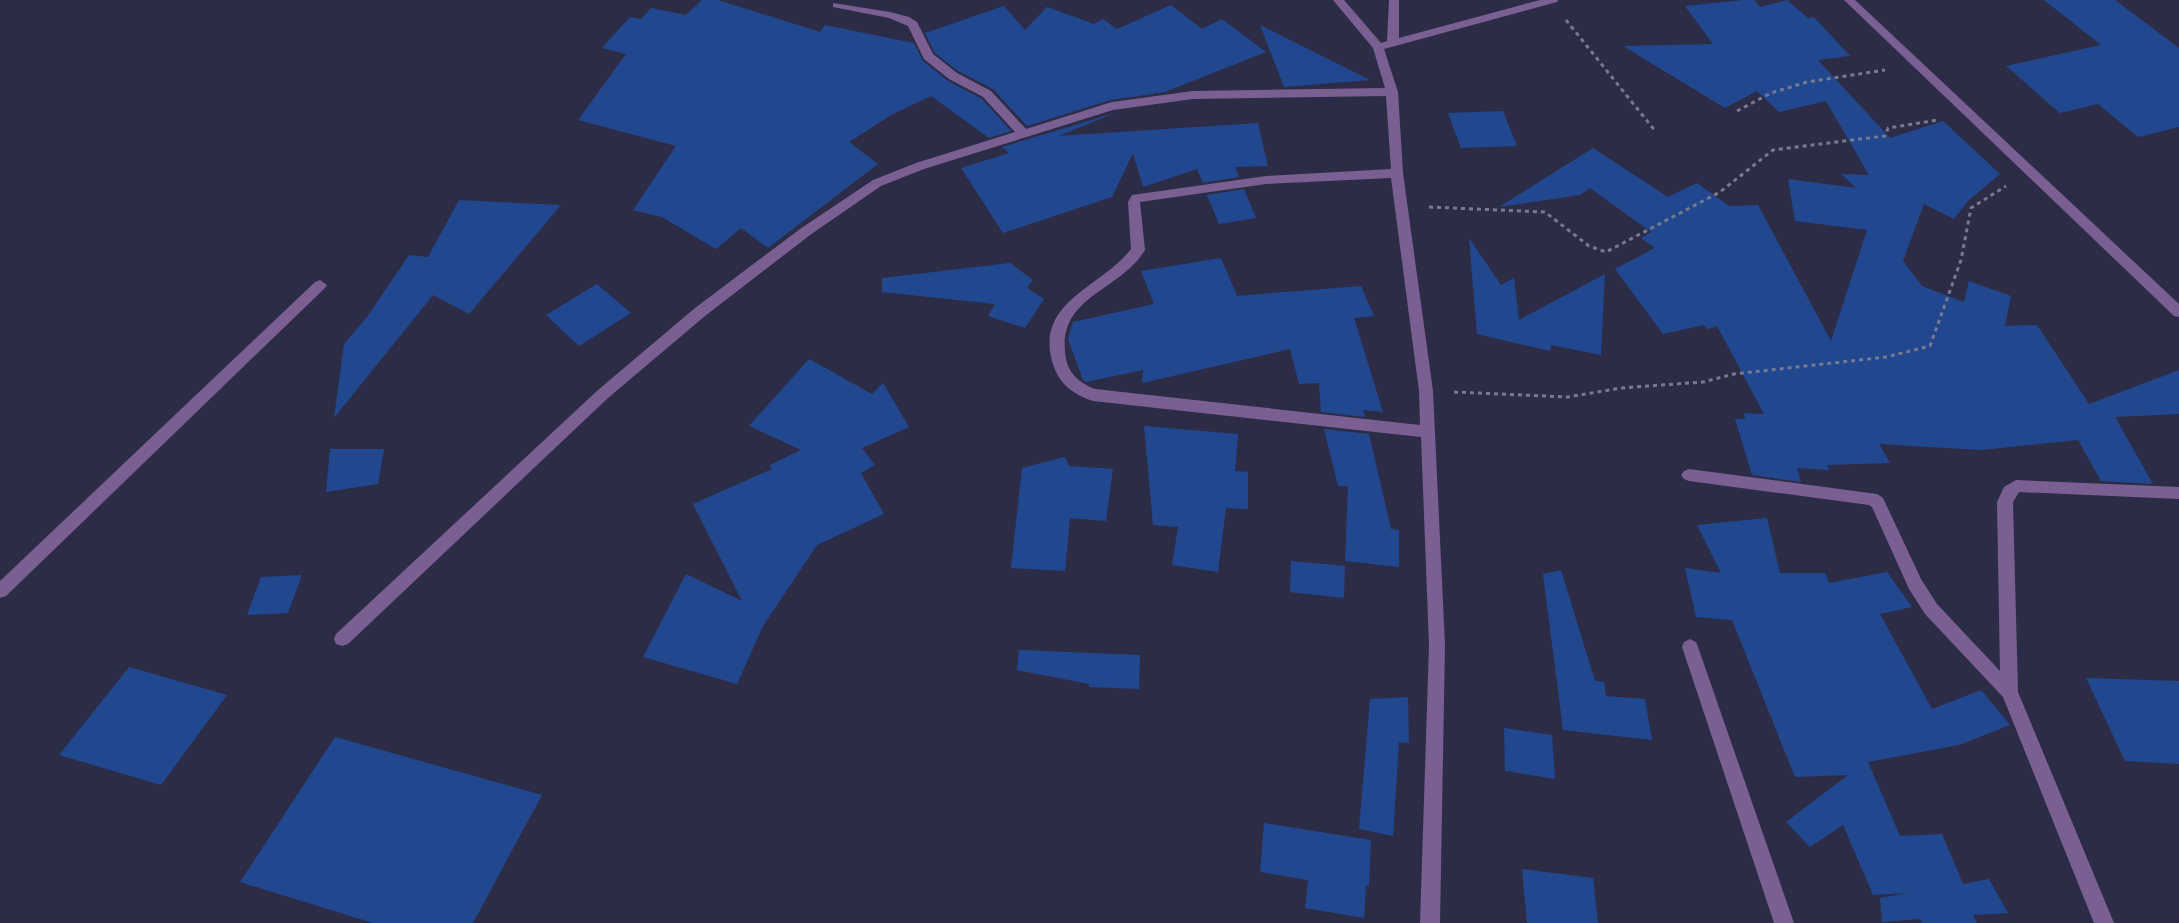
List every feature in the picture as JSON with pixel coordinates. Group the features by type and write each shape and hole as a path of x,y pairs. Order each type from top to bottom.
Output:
{"street":[{"path":"1338,0 1378,47 1392,92 1397,173 1426,390 1437,645 1430,923"},
{"path":"1393,43 1394,0"},
{"path":"1378,47 1552,0"},
{"path":"1849,0 2179,312"},
{"path":"837,5 890,15 913,24 928,56 953,76 987,94 1024,134"},
{"path":"342,639 603,394 700,312 805,232 877,183 920,166 1113,106 1193,95 1392,92"},
{"path":"1397,173 1266,180 1136,198 1138,250 1134,257 1116,272 1071,305 1060,324 1055,340 1063,374 1076,388 1093,395 1428,432"},
{"path":"0,591 320,285"},
{"path":"1689,475 1832,493 1872,499 1878,503 1915,584 1931,609 2008,692 2104,923"},
{"path":"2008,692 2005,502 2009,491 2016,486 2032,485 2179,493"},
{"path":"1690,647 1784,923"}],"path":[{"path":"1552,0 1656,132"},
{"path":"1737,111 1771,93 1807,82 1918,64"},
{"path":"1401,206 1545,212 1589,246 1606,252 1720,192 1773,150 1885,136 1888,128 1970,114"},
{"path":"1426,390 1568,397 1621,388 1703,382 1734,374 1886,357 1930,346 1961,260 1971,208 2030,171"}],"building":[{"path":"702,0 718,0 820,32 825,25 914,43 923,61 948,81 982,99 1011,131 989,138 931,96 891,115 849,142 878,164 768,248 741,228 716,249 662,217 633,210 676,146 578,120 626,54 602,48 630,17 641,19 651,8 686,15"},
{"path":"1754,0 1760,7 1787,0 1808,18 1814,17 1850,56 1818,60 1890,138 1943,121 2000,174 1968,201 1954,219 1924,204 1903,261 1922,286 1964,302 1969,281 2011,296 2005,326 2037,325 2089,404 2179,370 2179,414 2115,417 2153,484 2101,481 2078,440 1981,450 1879,444 1890,463 1827,465 1829,470 1797,468 1801,482 1752,475 1735,419 1745,419 1744,413 1764,414 1717,326 1708,329 1704,325 1663,334 1615,269 1655,248 1641,238 1651,232 1590,188 1580,195 1499,207 1593,148 1668,197 1697,183 1729,206 1758,205 1831,341 1867,230 1795,221 1788,179 1856,188 1841,174 1869,175 1826,101 1779,112 1757,91 1725,108 1623,46 1713,44 1685,6"},
{"path":"2044,0 2115,0 2179,48 2179,127 2138,137 2098,104 2060,113 2006,66 2101,45"},
{"path":"1171,5 1202,29 1222,19 1266,52 1165,92 1111,100 1027,126 993,89 958,71 935,53 925,33 1004,6 1025,30 1047,7 1094,24 1103,19 1117,29"},
{"path":"1260,25 1370,80 1284,87"},
{"path":"1503,111 1517,146 1461,148 1448,113"},
{"path":"1118,112 1058,136 1258,123 1268,166 1235,167 1239,177 1203,183 1197,169 1143,187 1133,153 1112,197 1003,233 961,168 1009,153 1002,147"},
{"path":"1244,189 1256,218 1219,224 1207,195"},
{"path":"459,200 561,205 469,314 433,295 334,418 344,344 367,317 409,255 428,257"},
{"path":"1469,238 1501,285 1514,278 1519,320 1605,274 1601,355 1551,345 1550,351 1477,334"},
{"path":"1221,258 1237,296 1361,286 1374,316 1354,318 1383,412 1363,410 1365,417 1321,412 1319,383 1299,384 1290,349 1142,383 1143,370 1086,382 1083,380 1068,339 1073,322 1154,304 1141,271"},
{"path":"1010,263 1033,280 1027,288 1044,299 1025,328 988,316 995,304 882,292 882,278"},
{"path":"597,284 631,313 579,346 546,315"},
{"path":"809,359 872,394 883,383 909,427 862,448 875,465 861,473 884,514 817,545 763,626 737,684 643,657 686,574 742,601 693,504 772,469 770,465 801,450 749,426"},
{"path":"1144,426 1238,434 1235,471 1248,472 1248,509 1226,508 1218,572 1172,565 1178,527 1153,525"},
{"path":"1324,429 1369,434 1391,529 1399,530 1399,567 1345,561 1348,486 1338,486"},
{"path":"330,449 384,449 378,484 326,492"},
{"path":"1065,457 1069,466 1113,469 1106,521 1070,518 1065,571 1011,568 1022,468"},
{"path":"1767,518 1780,573 1825,573 1829,583 1887,572 1912,607 1880,614 1932,709 1981,690 2010,725 1959,745 1868,762 1900,836 1942,834 1963,884 1989,879 2008,913 1973,915 1977,923 1922,923 1920,919 1882,922 1880,898 1908,893 1873,895 1843,825 1810,847 1786,822 1848,775 1795,777 1732,620 1696,617 1685,568 1721,573 1697,525"},
{"path":"1291,561 1345,566 1344,598 1290,592"},
{"path":"1561,570 1595,681 1604,682 1606,696 1645,699 1652,740 1563,730 1543,574"},
{"path":"302,575 288,613 247,615 261,577"},
{"path":"1019,650 1140,655 1139,689 1089,687 1089,684 1017,670"},
{"path":"129,667 227,695 161,785 59,755"},
{"path":"2086,678 2179,681 2179,764 2125,761"},
{"path":"1408,697 1409,743 1399,742 1393,836 1359,829 1370,699"},
{"path":"1504,728 1552,735 1555,779 1505,771"},
{"path":"335,737 542,795 473,923 373,923 240,882"},
{"path":"1264,823 1371,840 1369,886 1366,885 1364,918 1305,908 1308,880 1260,872"},
{"path":"1522,869 1593,878 1598,923 1527,923"}]}
